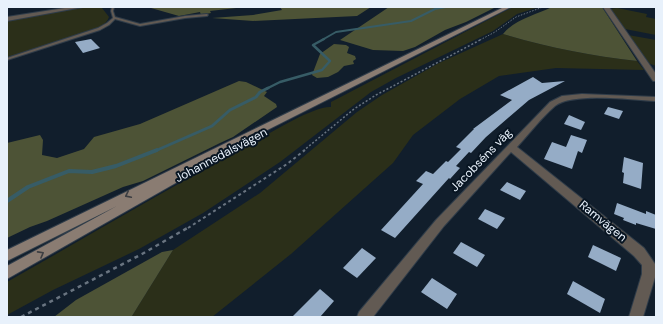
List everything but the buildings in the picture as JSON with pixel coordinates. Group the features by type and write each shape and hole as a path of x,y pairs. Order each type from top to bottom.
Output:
{"main road":[{"name":"Johannedalsvägen","path":"8,255 508,7"},
{"name":"Johannedalsvägen","path":"7,273 211,160 396,66 438,42"}],"street":[{"path":"7,19 80,7"},
{"path":"606,7 656,79"},
{"path":"646,65 656,66"},
{"name":"Jacobséns väg","path":"364,317 440,223 553,104 565,98 582,96 656,99"},
{"name":"Ramvägen","path":"512,148 639,252 648,264 649,274 636,317"}],"lane":[{"path":"113,7 112,11 114,18"},
{"path":"114,18 140,25 185,17 207,15"},
{"path":"7,59 98,29 108,24 114,18"}],"path":[{"path":"21,317 142,254 208,216 287,164 354,109 376,95 495,32 516,17 543,7"}],"green space":[{"path":"84,7 102,8 109,17 108,20 100,27 91,31 7,58 7,20"},
{"path":"245,7 210,11 211,13 201,15 200,12 179,16 151,8"},
{"path":"280,7 371,7 357,16 253,21 212,18 253,15 282,10"},
{"path":"389,7 496,7 466,22 445,30 415,47 403,51 373,50 340,40"},
{"path":"513,7 539,7 517,14 493,31 396,78 371,92 280,162 203,213 139,249 53,290 7,315 7,282 283,125 315,110 331,107 331,102"},
{"path":"552,7 602,7 637,61 569,50 503,34 520,21"},
{"path":"617,8 647,14 646,17 656,19 656,35 625,29 610,9"},
{"path":"503,34 569,50 637,61 644,70 556,68 499,76 460,99 413,135 393,163 291,254 212,317 126,317 132,316 173,250 260,193 357,112 382,95 439,63"},
{"path":"628,35 656,40 656,66 648,63"},
{"path":"334,44 346,45 349,47 347,53 355,56 356,59 353,61 354,64 344,66 338,72 328,77 317,78 312,75 320,54"},
{"path":"239,81 246,82 267,92 264,96 276,104 277,107 233,137 143,181 123,187 7,238 7,143 40,135 43,140 42,155 57,158 84,149 94,137 140,124"},
{"path":"173,250 132,316 54,317 76,300 162,252"}],"waterway":[{"path":"322,40 336,32 411,21 435,9 446,7"},
{"path":"155,151 212,126 230,110 256,97 260,92 280,82 322,70 330,61 313,45 324,39"},
{"path":"7,201 28,187 69,171 92,172 116,166 157,150"}]}
